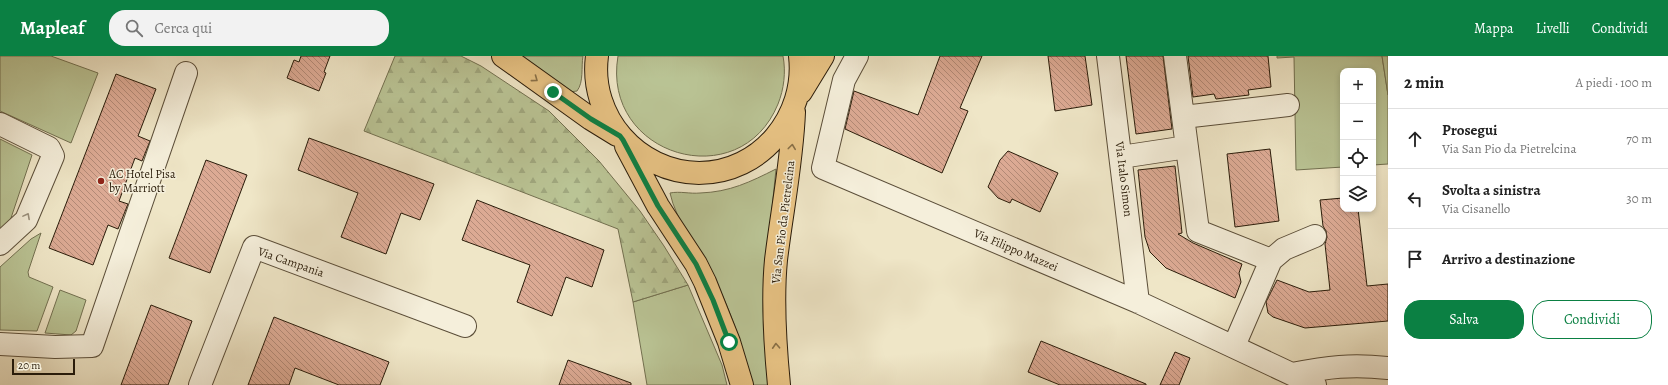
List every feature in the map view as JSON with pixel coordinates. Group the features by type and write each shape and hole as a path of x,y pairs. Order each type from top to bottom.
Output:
{"main road":[{"path":"503,56 591,119 622,138 645,158 671,169 699,173 741,164 764,149 783,129 823,56"},
{"path":"597,56 596,78 600,100 607,117 622,138 658,206 696,264 705,282 729,342 742,385"},
{"path":"796,103 801,79 800,56"},
{"name":"Via San Pio da Pietrelcina","path":"779,385 774,316 776,261 793,143 796,103"}],"street":[{"name":"Via Filippo Mazzei","path":"857,56 844,80 823,168 1138,302 1315,385"},
{"name":"Via Italo Simon","path":"1108,56 1138,302"},
{"path":"1175,56 1198,231 1271,260"},
{"path":"0,344 55,348 92,346 186,73"},
{"path":"1183,117 1288,104"},
{"path":"0,124 49,148 53,156 26,220 0,244"},
{"path":"1121,157 1187,147"},
{"path":"1234,346 1271,260 1284,249 1315,236"},
{"name":"Via Campania","path":"200,385 254,247 465,326"},
{"path":"1292,374 1330,366 1388,368"}],"green space":[{"path":"0,56 51,56 98,73 71,143 0,111"},
{"path":"395,56 461,56 481,66 549,111 599,161 640,211 688,285 633,302 618,229 364,131"},
{"path":"522,56 583,56 581,83 577,91 569,92"},
{"path":"618,56 783,56 784,74 782,92 778,104 760,133 735,150 706,156 677,152 651,140 630,119 618,91"},
{"path":"1277,56 1382,56 1388,95 1388,164 1376,165 1376,68 1340,68 1340,167 1296,170 1294,57 1277,58"},
{"path":"1382,56 1388,56 1388,95"},
{"path":"0,139 32,155 10,221 0,230"},
{"path":"776,169 766,267 764,319 768,385 753,385 740,340 723,296 704,259 677,213 670,193 721,191 748,182"},
{"path":"41,233 28,272 29,277 53,287 37,331 0,330 0,267 31,239"},
{"path":"688,285 722,365 727,385 647,385 633,302"},
{"path":"60,290 86,300 76,331 71,335 45,333"}],"building":[{"path":"301,56 330,56 324,72 326,73 319,91 287,78 294,60 299,62"},
{"path":"940,56 982,56 960,108 968,111 942,173 845,129 854,91 918,115"},
{"path":"1048,56 1085,56 1092,105 1055,111"},
{"path":"1126,56 1163,56 1172,129 1136,134"},
{"path":"1188,56 1268,56 1271,87 1248,90 1249,95 1216,99 1214,94 1193,97"},
{"name":"AC Hotel Pisa by Marriott","path":"116,74 156,89 138,136 150,141 142,161 135,158 119,201 128,204 118,229 108,225 93,265 49,248"},
{"path":"309,138 434,184 420,220 401,213 386,254 341,237 358,193 298,170"},
{"path":"1270,149 1279,221 1235,227 1227,154"},
{"path":"1008,151 1058,173 1040,212 1012,199 1010,203 998,198 988,187 1000,160"},
{"path":"206,160 247,175 210,273 169,258"},
{"path":"1175,166 1182,233 1178,234 1193,243 1242,264 1239,273 1241,282 1235,298 1166,268 1150,252 1145,237 1138,170"},
{"path":"1340,198 1340,212 1358,212 1367,286 1388,284 1388,321 1305,328 1273,317 1268,313 1266,302 1277,280 1309,292 1330,290 1325,244 1327,237 1323,226 1320,200"},
{"path":"477,200 604,250 592,287 566,277 552,316 517,302 530,265 462,240"},
{"path":"151,305 192,321 168,385 121,385"},
{"path":"274,317 389,362 380,385 339,385 295,368 289,385 248,385"},
{"path":"1041,341 1146,385 1060,385 1028,372"},
{"path":"1175,352 1190,358 1179,385 1160,385"},
{"path":"568,360 631,383 631,385 559,385"}],"place":[{"name":"AC Hotel Pisa by Marriott","path":"101,181"}],"route":[{"path":"553,92 591,119 620,136 623,140 658,206 696,264 713,300 729,342"}]}
